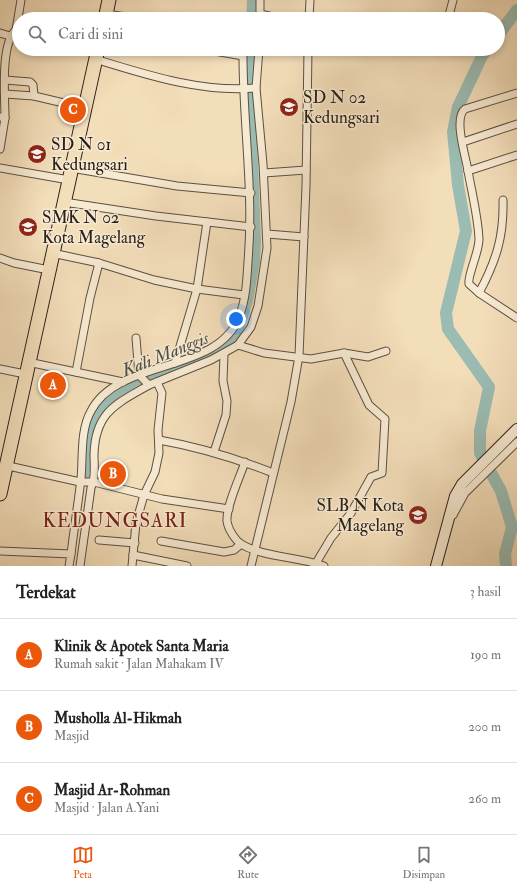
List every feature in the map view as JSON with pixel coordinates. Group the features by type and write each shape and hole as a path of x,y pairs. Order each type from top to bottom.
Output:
{"highway":[{"path":"107,12 109,0"},
{"path":"0,494 3,465 49,270 96,56"}],"street":[{"path":"20,12 21,0"},
{"path":"260,0 260,12"},
{"path":"309,12 310,0"},
{"path":"450,12 453,0"},
{"path":"0,33 10,36 5,58 5,94 0,149"},
{"path":"101,56 144,74 201,87 243,90 256,88"},
{"path":"80,566 91,488 86,482 84,433 91,411 105,394 123,382 176,363 219,344 230,333 239,317 244,296 251,227 251,193 243,90 243,56"},
{"path":"69,566 96,436 104,414 116,404 148,385 224,354 238,345 251,327 258,306 263,281 267,234 264,173 256,88 258,56"},
{"path":"251,566 273,473 292,402 299,356 306,170 308,56"},
{"path":"5,80 30,82 33,85 34,96"},
{"path":"517,93 464,111 459,124 479,238 478,252 468,281 471,287 517,318"},
{"path":"5,94 34,96 85,108"},
{"path":"463,142 517,124"},
{"path":"468,171 517,155"},
{"path":"0,168 251,193"},
{"path":"264,173 306,170"},
{"path":"479,293 491,270 500,243 503,200"},
{"path":"64,202 156,216 251,227"},
{"path":"176,363 197,289 207,222"},
{"path":"267,234 304,237"},
{"path":"52,253 99,263 154,280 197,289 244,296"},
{"path":"0,258 14,263 49,270"},
{"path":"76,372 90,298 99,263"},
{"path":"136,338 139,376 148,385"},
{"path":"238,345 264,353 299,356 311,359 344,353 368,357 386,351"},
{"path":"316,563 331,538 351,513 367,482 371,477 382,473 385,419 370,405 344,353"},
{"path":"214,452 226,415 227,401 223,381 224,354"},
{"path":"0,368 26,368 76,372 123,382"},
{"path":"132,566 136,523 144,495 155,472 159,453 162,393 157,382"},
{"path":"472,480 498,446 517,429"},
{"path":"159,440 193,446 214,452 273,473"},
{"path":"436,566 455,496 472,480 502,459 517,442"},
{"path":"245,462 229,509 227,520 234,537 241,544 255,550 324,566"},
{"path":"3,465 144,495 229,509"},
{"path":"99,540 134,544"},
{"path":"161,541 224,552 234,550 241,544"},
{"path":"0,551 71,554"},
{"path":"133,554 187,566"}],"waterway":[{"name":"Kali Manggis","path":"252,12 253,0"},
{"path":"505,26 517,10"},
{"name":"Kali Manggis","path":"83,478 89,431 94,413 105,402 121,391 186,367 226,348 239,325 247,301 254,261 255,242 249,81 250,56"},
{"path":"482,56 458,107 453,132 458,185 466,231 446,313 448,329 489,387 480,431 480,453 501,491 512,527 505,554 506,566"}],"place":[{"name":"SD N 02 Kedungsari","path":"289,107"},
{"name":"Masjid Ar-Rohman","path":"73,110"},
{"name":"SD N 01 Kedungsari","path":"37,154"},
{"name":"SMK N 02 Kota Magelang","path":"28,227"},
{"name":"Klinik & Apotek Santa Maria","path":"53,385"},
{"name":"Musholla Al-Hikmah","path":"113,474"},
{"name":"SLB N Kota Magelang","path":"418,515"}],"district":[{"name":"KEDUNGSARI","path":"115,520"}]}
